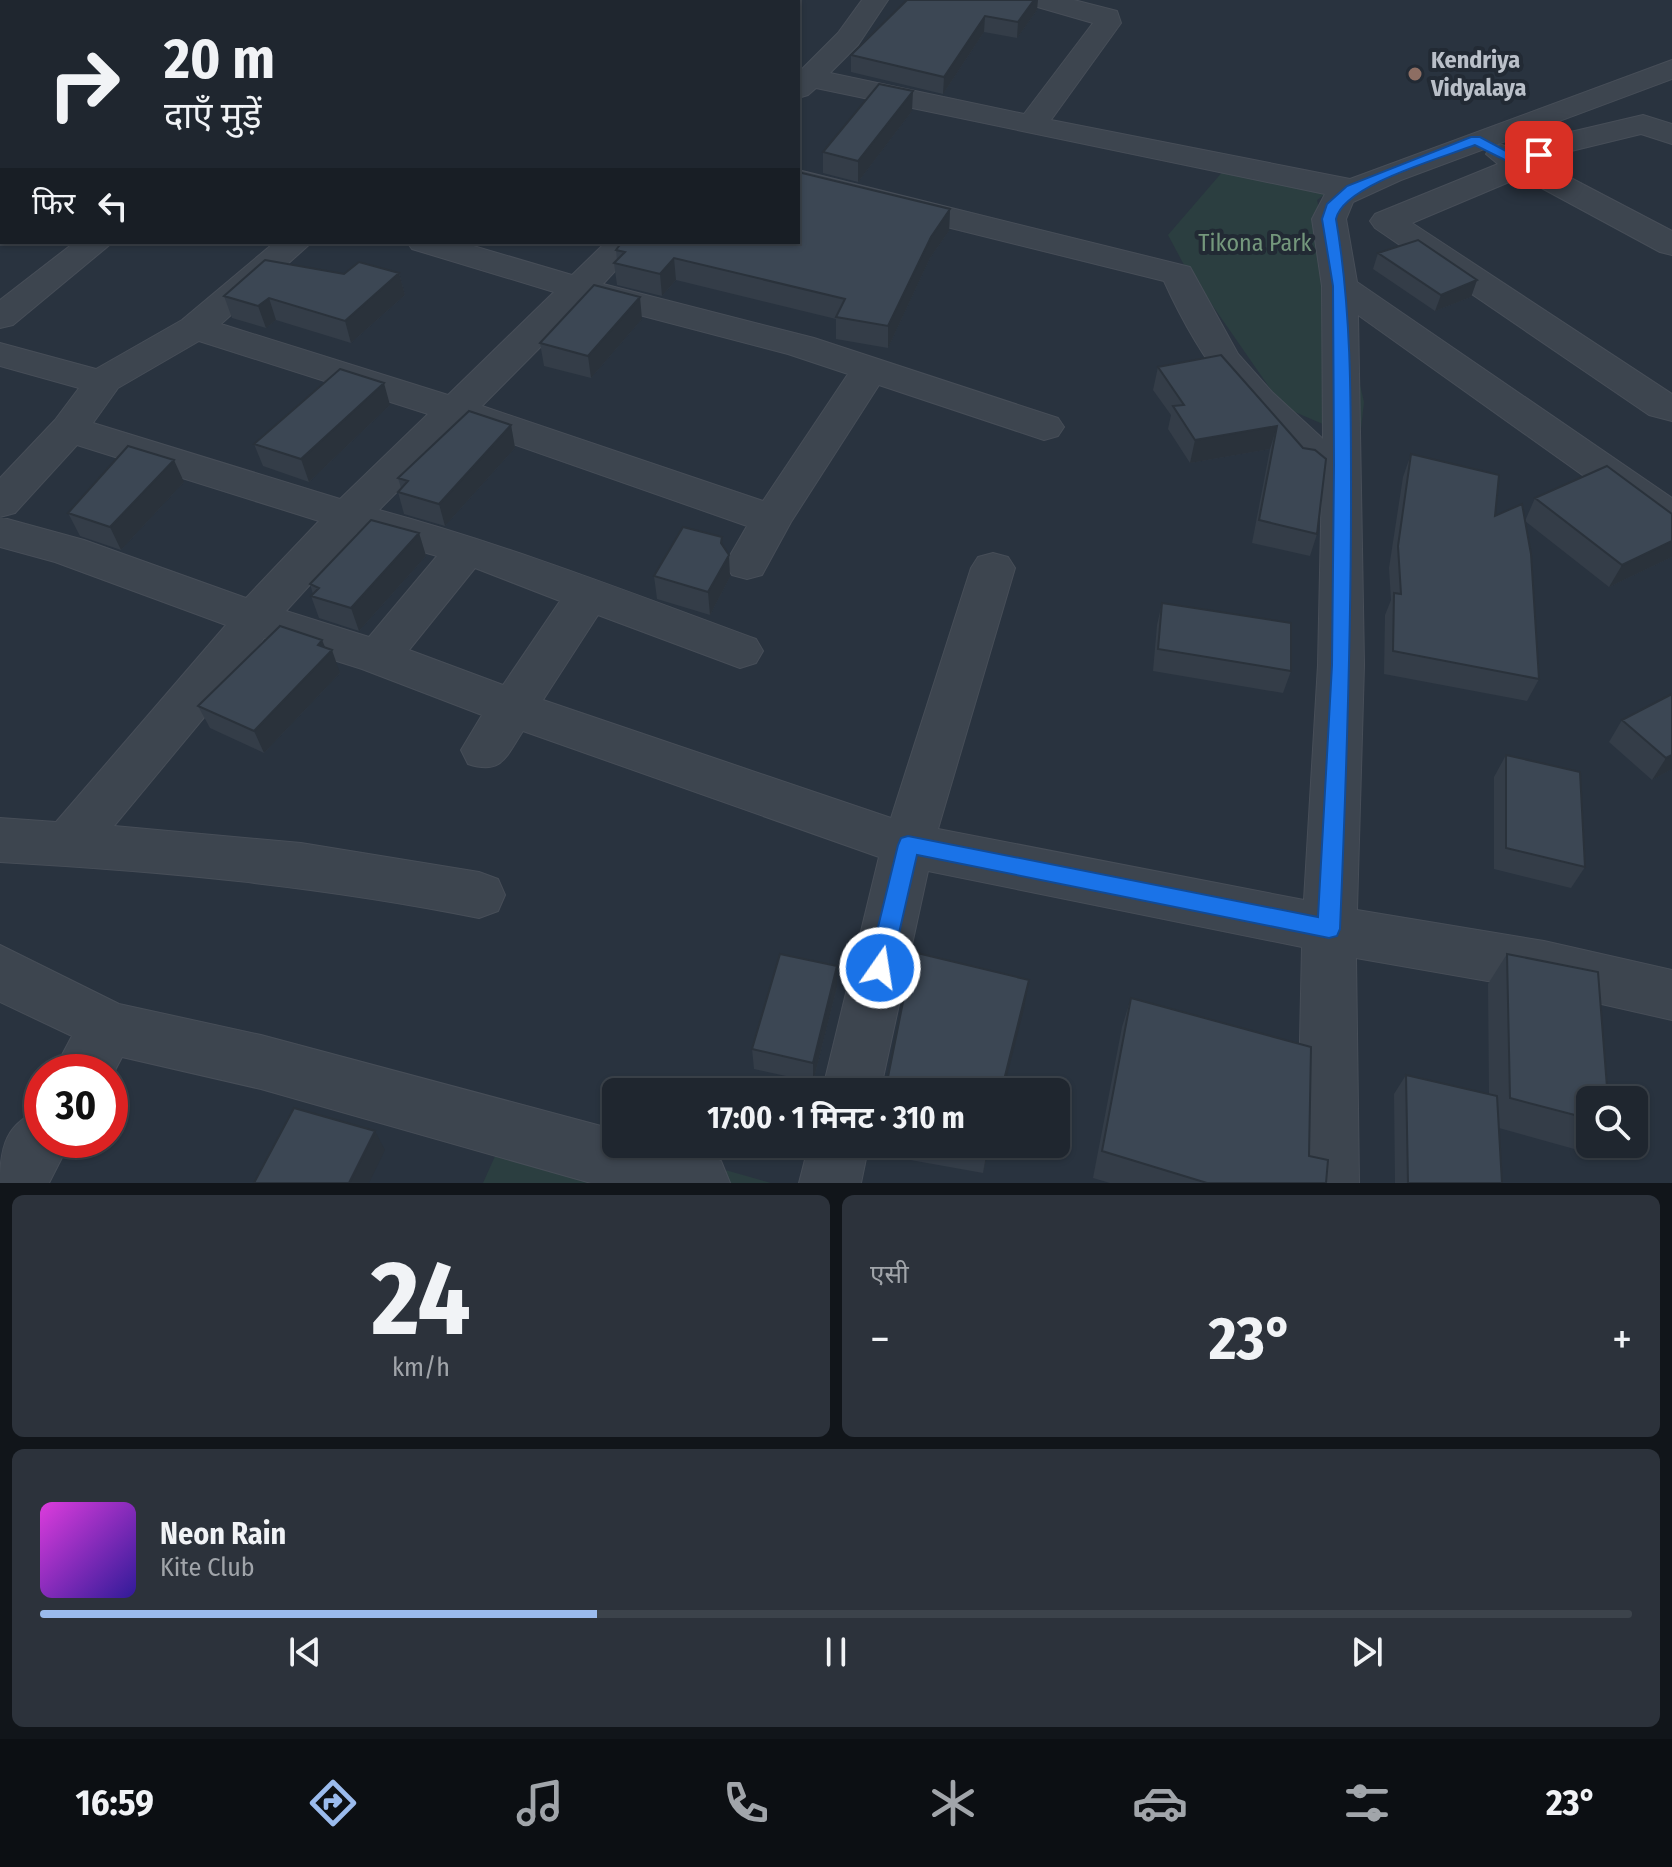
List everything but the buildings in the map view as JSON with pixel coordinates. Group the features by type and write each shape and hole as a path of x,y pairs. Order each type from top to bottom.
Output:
{"street":[{"path":"805,84 848,39 875,0"},
{"path":"1031,126 1107,23 1107,17 1043,0"},
{"path":"1328,1183 1329,929 1341,665 1343,475 1340,286 1329,219 1332,207 1351,189 1475,140 1672,69"},
{"path":"805,84 1351,189"},
{"path":"1672,135 1643,124 1556,145 1523,165 1387,221 1663,406 1672,409"},
{"path":"1475,140 1672,245"},
{"path":"800,180 1178,274 1204,329 1232,372 1309,450 1343,475"},
{"path":"0,317 93,244"},
{"path":"0,354 99,383 195,328 293,244"},
{"path":"438,244 579,288 709,320 871,368 1044,427"},
{"path":"68,844 229,656 254,618 348,516 623,244"},
{"path":"1340,286 1672,518"},
{"path":"195,328 455,410 772,519"},
{"path":"747,564 772,519 871,368"},
{"path":"0,503 69,429 97,393 99,383"},
{"path":"69,429 348,516 467,549 740,651"},
{"path":"0,532 69,551 254,618 378,657 513,709 908,845 1329,929 1544,966 1672,995"},
{"path":"378,657 467,549"},
{"path":"854,1078 908,845 993,568"},
{"path":"485,750 589,593"},
{"path":"0,840 229,858 422,883 479,895"},
{"path":"0,970 7,978 94,1017 92,1049 261,1062 699,1183"},
{"path":"15,1183 30,1158"},
{"path":"830,1183 836,1158"}],"green space":[{"name":"Tikona Park","path":"1224,170 1343,182 1317,200 1364,402 1361,429 1351,436 1283,407 1183,263 1168,235"},
{"path":"509,1125 602,1139 602,1158 683,1158 771,1183 483,1183"}],"place":[{"name":"Kendriya Vidyalaya","path":"1415,74"}],"route":[{"path":"880,968 908,845 1329,929 1341,665 1343,465 1340,286 1329,219 1332,207 1340,196 1351,189 1475,140 1523,165 1539,155"}]}
